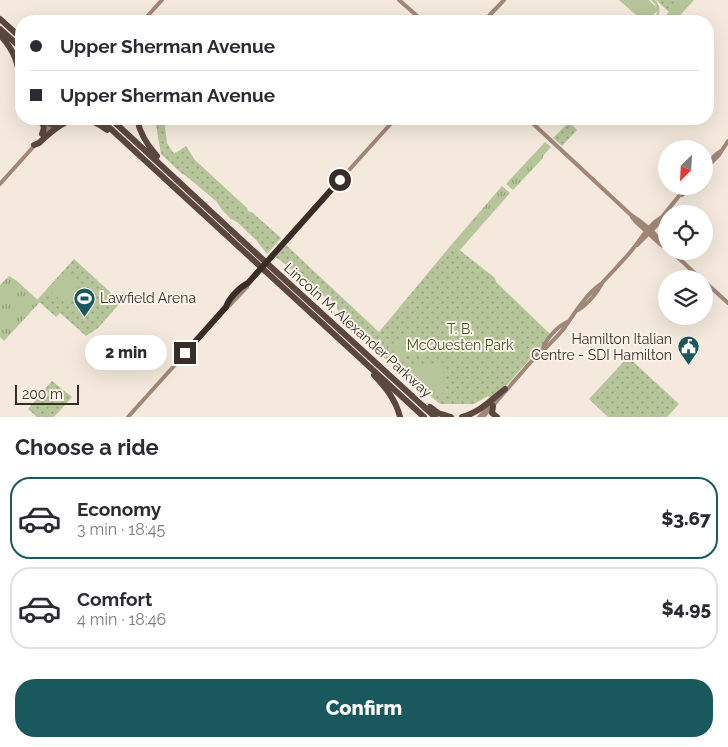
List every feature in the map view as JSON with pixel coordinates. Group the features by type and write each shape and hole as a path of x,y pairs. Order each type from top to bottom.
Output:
{"highway":[{"path":"0,18 15,29"},
{"path":"0,18 15,32"},
{"path":"0,29 15,43"},
{"path":"0,35 15,56"},
{"path":"41,136 44,129 43,125"},
{"path":"34,145 62,125"},
{"path":"98,125 158,175 165,178"},
{"name":"Lincoln M. Alexander Parkway","path":"107,125 424,417"},
{"name":"Lincoln M. Alexander Parkway","path":"117,125 435,417"},
{"path":"139,125 143,139 166,170"},
{"path":"360,348 366,351 434,410 442,415 451,417"},
{"path":"368,365 391,395 400,417"},
{"path":"462,417 478,411 505,388"},
{"path":"493,406 492,412 496,417"},
{"path":"483,415 496,417"}],"main road":[{"path":"148,15 162,0"},
{"path":"399,0 415,15"},
{"path":"490,15 504,0"},
{"path":"0,184 50,125"},
{"path":"128,417 390,125"},
{"path":"534,125 631,215 636,222 658,238"},
{"path":"713,157 727,143"},
{"path":"483,415 505,388 566,326 567,322 591,293 639,240 660,222 680,196"},
{"path":"680,260 691,270"},
{"path":"713,289 728,303"},
{"path":"483,415 512,385 512,382"}],"green space":[{"path":"619,0 649,0 656,7 651,0 657,2 658,15 656,15 657,11 653,15 636,15"},
{"path":"656,0 681,0 669,12"},
{"path":"681,0 694,0 680,15 666,15"},
{"path":"156,125 165,125 167,143 174,154 186,146 195,160 248,211 253,213 281,238 267,254 256,240 222,210 216,201 161,154"},
{"path":"566,125 572,125 577,130 562,146 553,138"},
{"path":"545,142 551,147 513,190 506,184"},
{"path":"502,186 510,193 460,250 452,244"},
{"name":"T. B. McQuesten Park","path":"452,244 495,278 496,282 550,334 508,384 491,399 488,396 474,404 440,404 370,346 364,334 338,313 337,305 316,292 301,274 293,271 275,257 286,245 379,332"},
{"path":"74,259 121,302 98,328 86,336 60,313 56,317 37,300"},
{"path":"68,273 81,284 65,303 51,292"},
{"path":"9,276 40,302 4,341 0,337 0,285"},
{"path":"426,338 426,355 395,356 394,339"},
{"path":"628,357 679,404 667,417 608,417 589,399"},
{"path":"442,363 445,393 432,392 421,387 414,378 410,365"},
{"path":"52,381 72,397 54,417 37,417 28,409"}],"place":[{"name":"Lawfield Arena","path":"84,317"},
{"name":"Hamilton Italian Centre - SDI Hamilton","path":"688,366"}],"route":[{"path":"185,353 236,293 248,283 340,180"}]}
